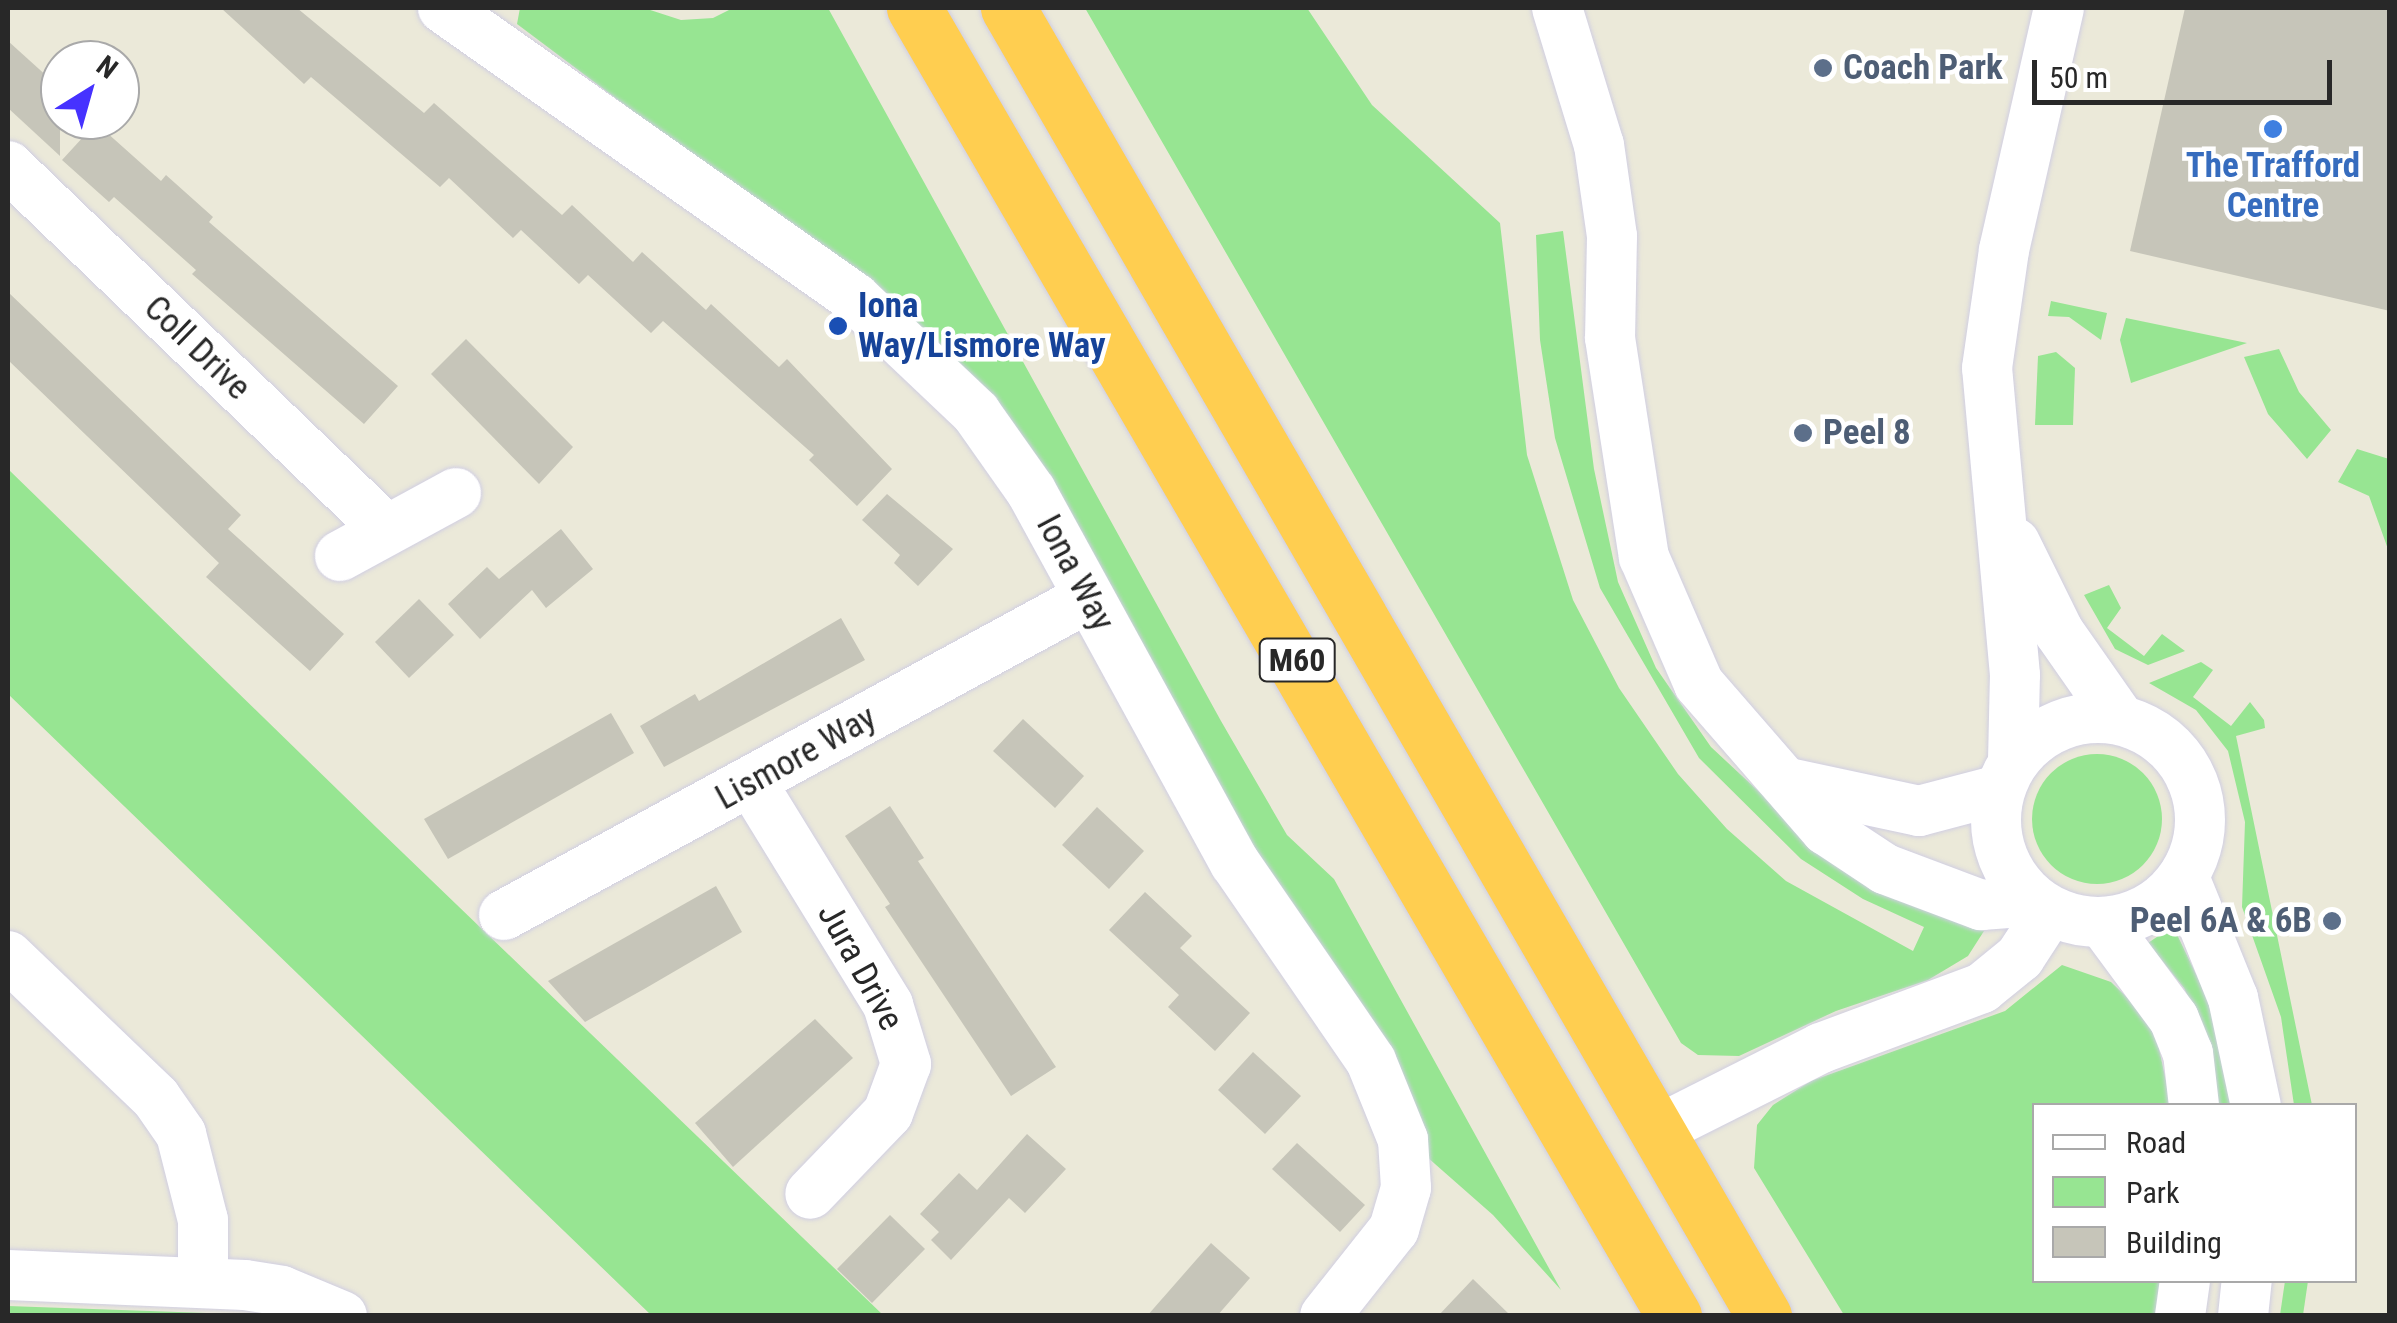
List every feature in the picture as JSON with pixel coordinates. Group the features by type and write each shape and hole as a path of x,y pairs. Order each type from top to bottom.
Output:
{"highway":[{"name":"M60","path":"914,8 1674,1316"},
{"name":"M60","path":"1008,8 1660,1130 1764,1316"}],"street":[{"name":"Iona Way","path":"443,8 855,298 920,353 976,412 1032,492 1086,598 1234,863 1370,1062 1403,1140 1406,1188 1394,1229 1325,1316"},
{"path":"1523,8 1551,90 1580,242 1610,338"},
{"path":"1557,8 1600,146 1612,236 1610,338 1632,499 1666,621 1698,684 1742,739 1793,784 1826,830 1884,869 1981,905 2042,906 2103,923 2148,909 2184,877 2200,830 2194,782 2176,753 2151,732 2120,719 2060,724 2006,775 1918,811 1793,784"},
{"path":"2042,906 2000,850 2015,675 2004,520 1992,470 1988,368 2004,250 2059,8"},
{"name":"Coll Drive","path":"8,166 386,530"},
{"path":"340,556 456,493"},
{"path":"2004,520 2060,632 2120,719"},
{"name":"Lismore Way","path":"504,916 1086,598"},
{"name":"Jura Drive","path":"751,782 888,1005 906,1064 888,1112 810,1194"},
{"path":"2184,877 2234,998 2255,1103"},
{"path":"1660,1130 1822,1048 1982,988 2020,958 2042,906"},
{"path":"2103,923 2174,1019 2188,1052 2194,1103"},
{"path":"8,956 156,1098 181,1134 203,1220 203,1282"},
{"path":"8,1274 203,1282 282,1292 342,1316"},
{"path":"2180,1316 2185,1283"},
{"path":"2243,1316 2247,1283"}],"green space":[{"path":"520,8 644,8 681,20 713,18 733,8 828,8 1221,721 1287,835 1334,879 1561,1290 1493,1215 1410,1142 1176,734 840,267 517,24"},
{"path":"1085,8 1307,8 1372,105 1500,223 1527,455 1573,600 1619,688 1678,774 1727,829 1786,881 1913,951 1924,927 1863,899 1801,859 1699,758 1600,588 1555,438 1540,340 1536,235 1563,231 1594,469 1618,582 1656,668 1711,747 1814,843 1984,931 1968,956 1928,980 1836,1011 1739,1056 1698,1055 1681,1043"},
{"path":"2051,301 2107,313 2101,340 2069,317 2048,316"},
{"path":"2126,318 2247,343 2131,383 2120,340"},
{"path":"2279,349 2299,392 2331,430 2307,459 2268,414 2244,357"},
{"path":"2056,352 2075,368 2073,425 2035,425 2038,356"},
{"path":"2357,449 2389,459 2389,552 2369,496 2338,482"},
{"path":"8,469 883,1315 651,1315 8,694"},
{"path":"2109,585 2121,608 2107,628 2144,656 2162,634 2185,651 2148,665 2115,649 2084,595"},
{"path":"2201,662 2213,670 2193,697 2231,726 2250,702 2264,720 2265,728 2236,736 2312,1103 2294,1103 2281,1017 2242,907 2245,822 2228,751 2196,710 2149,683"},
{"path":"2097,754 2122,759 2143,773 2157,794 2162,819 2157,844 2143,865 2122,879 2097,884 2072,879 2051,865 2037,844 2032,819 2037,794 2051,773 2072,759"},
{"path":"2173,926 2216,1016 2234,1103 2217,1103 2200,1021 2184,988 2148,943"},
{"path":"2062,965 2111,982 2139,1009 2157,1039 2171,1103 2032,1103 2032,1283 2162,1283 2158,1315 1844,1315 1754,1168 1757,1125 1773,1105 1811,1081 2005,1011"},
{"path":"2285,1283 2308,1283 2303,1315 2280,1315"},
{"path":"8,1306 260,1315 8,1316"}],"building":[{"path":"221,8 297,8 424,113 434,103 562,215 572,205 633,262 642,252 706,310 711,304 779,367 787,359 892,469 857,506 809,460 814,455 663,321 651,333 588,275 579,284 521,230 513,238 449,178 440,187 311,77 304,84"},
{"name":"The Trafford Centre","path":"2185,8 2390,8 2390,311 2130,251"},
{"path":"8,41 40,70 40,138 8,108"},
{"path":"43,140 60,140 60,156"},
{"path":"80,140 115,140 161,181 166,175 213,217 209,222 398,386 364,424 192,274 196,270 114,197 109,202 62,160"},
{"path":"8,292 241,515 228,529 344,634 310,671 206,577 219,563 8,360"},
{"path":"466,339 573,447 539,484 431,374"},
{"path":"887,494 953,549 918,586 894,563 900,555 862,520"},
{"path":"561,529 593,569 546,608 532,590 480,639 448,604 487,567 499,579"},
{"path":"419,599 454,635 409,678 375,642"},
{"path":"841,618 865,660 664,767 640,726 695,694 699,701"},
{"path":"611,713 634,753 448,859 424,819"},
{"path":"1023,719 1084,776 1055,808 993,751"},
{"path":"890,806 924,858 918,861 1056,1067 1011,1096 885,907 890,904 845,836"},
{"path":"1097,807 1144,851 1109,889 1062,845"},
{"path":"716,886 742,932 646,988 585,1022 548,981"},
{"path":"1145,892 1192,936 1180,948 1250,1013 1215,1051 1168,1007 1179,995 1109,930"},
{"path":"815,1019 853,1058 733,1167 695,1123"},
{"path":"1253,1052 1301,1096 1265,1134 1218,1090"},
{"path":"1027,1134 1066,1169 1025,1213 1009,1198 951,1260 931,1240 939,1232 920,1214 959,1173 977,1190"},
{"path":"1297,1143 1365,1205 1340,1232 1272,1169"},
{"path":"890,1215 925,1249 872,1303 837,1269"},
{"path":"1211,1243 1250,1278 1217,1316 1147,1316"},
{"path":"1473,1279 1511,1316 1438,1316"}],"place":[{"name":"Coach Park","path":"1823,68"},
{"name":"The Trafford Centre","path":"2273,129"},
{"name":"Iona Way/Lismore Way","path":"838,326"},
{"name":"Peel 8","path":"1803,433"},
{"name":"Peel 6A & 6B","path":"2332,921"}]}
